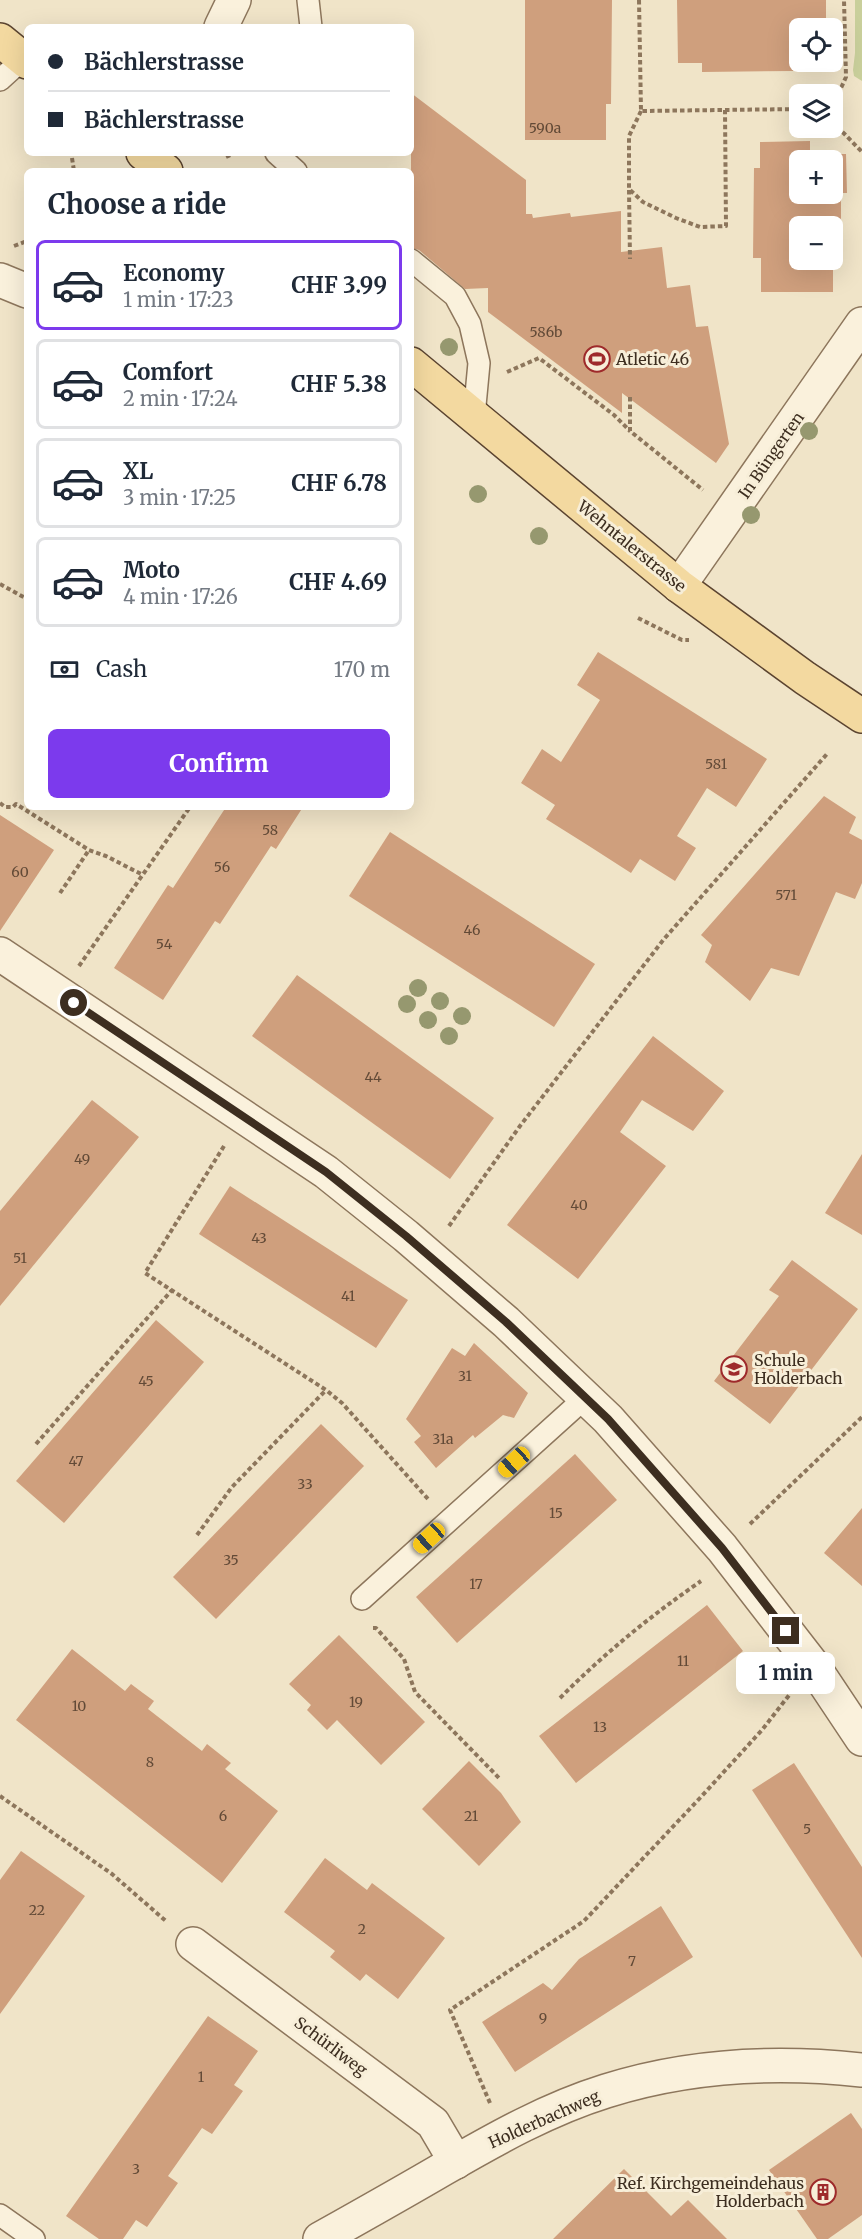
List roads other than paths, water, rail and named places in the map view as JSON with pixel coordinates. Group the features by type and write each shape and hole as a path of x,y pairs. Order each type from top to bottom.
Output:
{"main road":[{"name":"Wehntalerstrasse","path":"414,366 679,586 805,678 862,716"}],"street":[{"path":"222,24 234,0"},
{"path":"0,280 24,290"},
{"name":"In Büngerten","path":"679,586 862,324"},
{"path":"0,954 326,1172 506,1322 608,1419 722,1548 812,1664 862,1739"},
{"name":"Schürliweg","path":"193,1944 433,2123 456,2162"},
{"name":"Holderbachweg","path":"320,2239 506,2133 606,2091 702,2070 766,2065 821,2066 862,2070"}],"lane":[{"path":"308,0 311,24"},
{"path":"277,156 292,168"},
{"path":"414,262 456,296 470,324 479,363 474,416"},
{"path":"362,1599 586,1397"},
{"path":"0,2215 34,2239"}],"place":[{"name":"Atletic 46","path":"597,359"},
{"name":"Schule Holderbach","path":"734,1369"},
{"name":"Ref. Kirchgemeindehaus Holderbach","path":"823,2192"}]}
